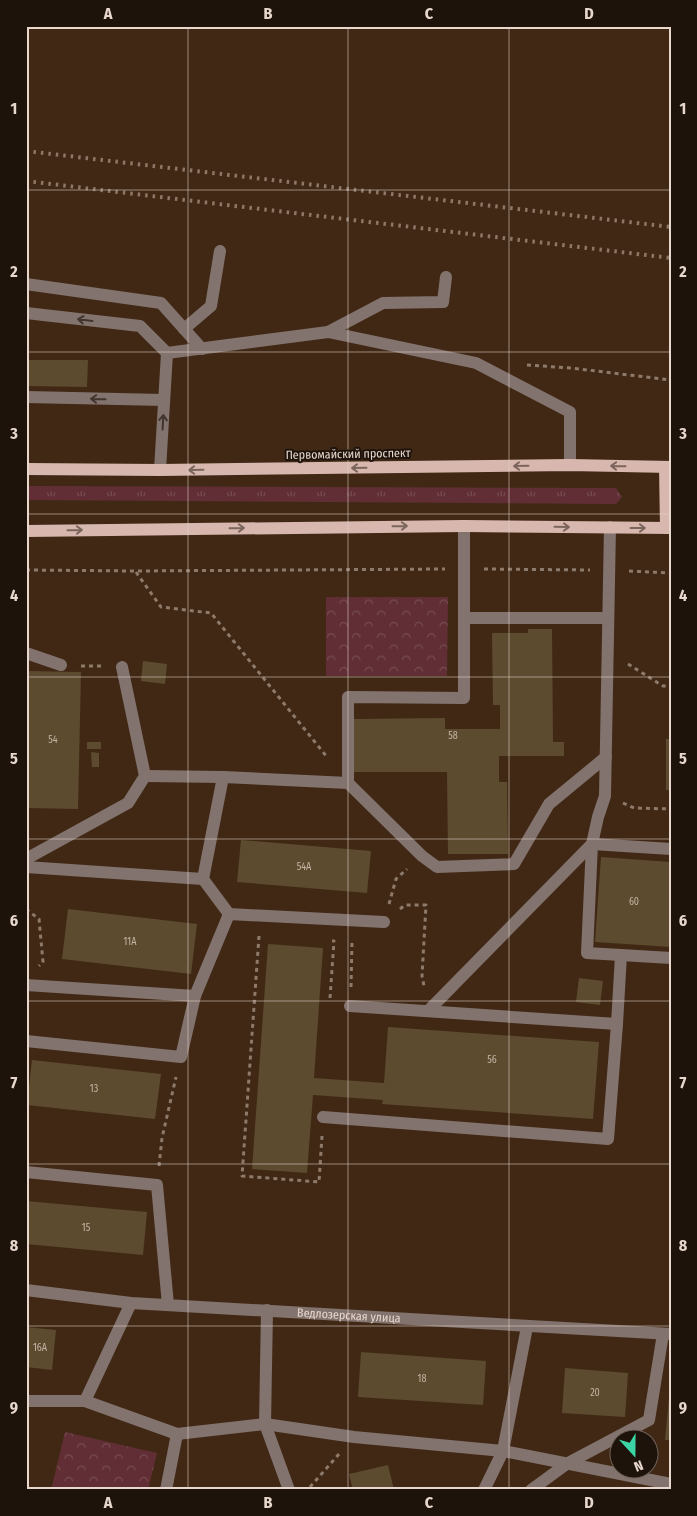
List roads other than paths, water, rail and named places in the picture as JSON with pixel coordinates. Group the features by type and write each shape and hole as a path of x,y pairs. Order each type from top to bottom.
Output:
{"main road":[{"name":"Первомайский проспект","path":"26,469 160,470 570,465 668,467"},
{"path":"26,531 464,526 669,528 668,467"}],"street":[{"path":"184,328 211,306 220,251"},
{"path":"328,332 383,302 443,302 446,277"},
{"path":"26,284 161,302 202,349"},
{"path":"26,313 140,326 167,354 160,470"},
{"path":"167,354 328,332 476,363 570,412 570,465"},
{"path":"26,397 164,400"},
{"path":"348,783 348,698 464,698 464,526"},
{"path":"610,527 605,796 592,844 587,953 671,958"},
{"path":"464,618 608,618"},
{"path":"26,653 61,665"},
{"path":"26,859 128,803 145,776 122,666"},
{"path":"145,776 223,777 348,783 422,856 437,867 514,864 549,804 606,757"},
{"path":"223,777 203,879 229,914"},
{"path":"428,1012 592,844 671,849"},
{"path":"26,867 203,879"},
{"path":"229,914 384,922"},
{"path":"26,1041 181,1057 195,996 229,914"},
{"path":"323,1117 608,1139 621,955"},
{"path":"26,985 195,996"},
{"path":"350,1006 617,1024"},
{"path":"26,1172 157,1185 168,1305"},
{"name":"Ведлозерская улица","path":"26,1290 168,1305 667,1334"},
{"path":"85,1401 131,1302"},
{"path":"267,1310 266,1424 289,1490"},
{"path":"484,1490 503,1451 527,1327"},
{"path":"531,1490 568,1463 649,1420 667,1334"},
{"path":"26,1401 85,1401 177,1434 266,1424 354,1437 503,1451 671,1484"},
{"path":"166,1490 177,1434"}],"railway":[{"path":"26,151 671,227"},
{"path":"26,181 671,258"}]}
